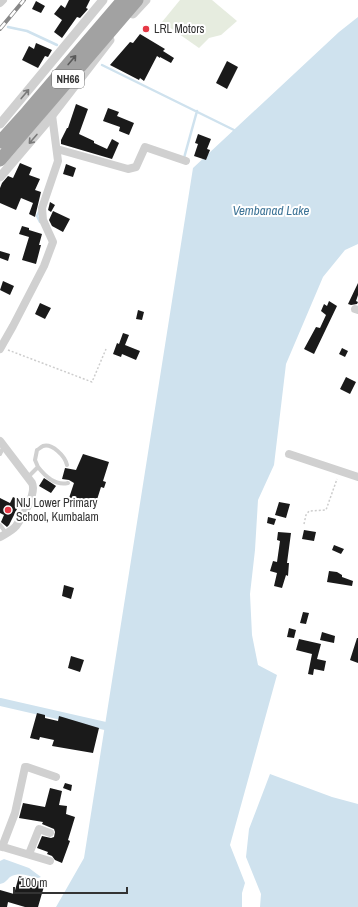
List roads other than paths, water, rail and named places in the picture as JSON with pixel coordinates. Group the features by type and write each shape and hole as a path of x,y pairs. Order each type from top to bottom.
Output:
{"highway":[{"name":"NH66","path":"0,142 123,0"},
{"name":"NH66","path":"0,160 137,0"}],"street":[{"path":"0,3 3,0"},
{"path":"0,124 104,0"},
{"path":"0,176 52,115 109,42 146,0"},
{"path":"0,348 14,326 44,266 53,242 42,214 42,208 58,161 52,115"},
{"path":"57,149 128,169 136,166 145,147 186,161"},
{"path":"2,443 34,485 32,496 16,525 3,535"},
{"path":"289,454 358,477"},
{"path":"50,862 30,854 1,846 15,813 25,767 56,777"},
{"path":"30,854 40,828 50,833"}],"lane":[{"path":"0,454 2,443"},
{"path":"67,465 64,457 48,446 43,446 37,450 35,460 38,467 44,474 54,481 63,484 68,483"},
{"path":"28,477 38,467"},
{"path":"0,525 3,535"}],"water":[{"name":"Vembanad Lake","path":"358,17 358,244 345,250 323,277 286,364 274,465 258,500 255,550 250,594 252,635 258,665 277,675 230,845 245,883 242,893 242,907 56,907 84,858 193,168 339,32"},
{"path":"270,774 332,797 358,804 358,907 260,907 261,894 246,857 249,829"},
{"path":"4,859 29,868 41,877 38,878 24,874 17,874 0,884 0,861"}],"waterway":[{"path":"8,27 27,31 57,45"},
{"path":"102,65 236,131"},
{"path":"184,158 197,111"},
{"path":"40,210 37,216 40,222"},
{"path":"0,702 114,728"}],"railway":[{"path":"0,29 24,0"}],"place":[{"name":"LRL Motors","path":"146,29"},
{"name":"NIJ Lower Primary School, Kumbalam","path":"8,510"}]}
